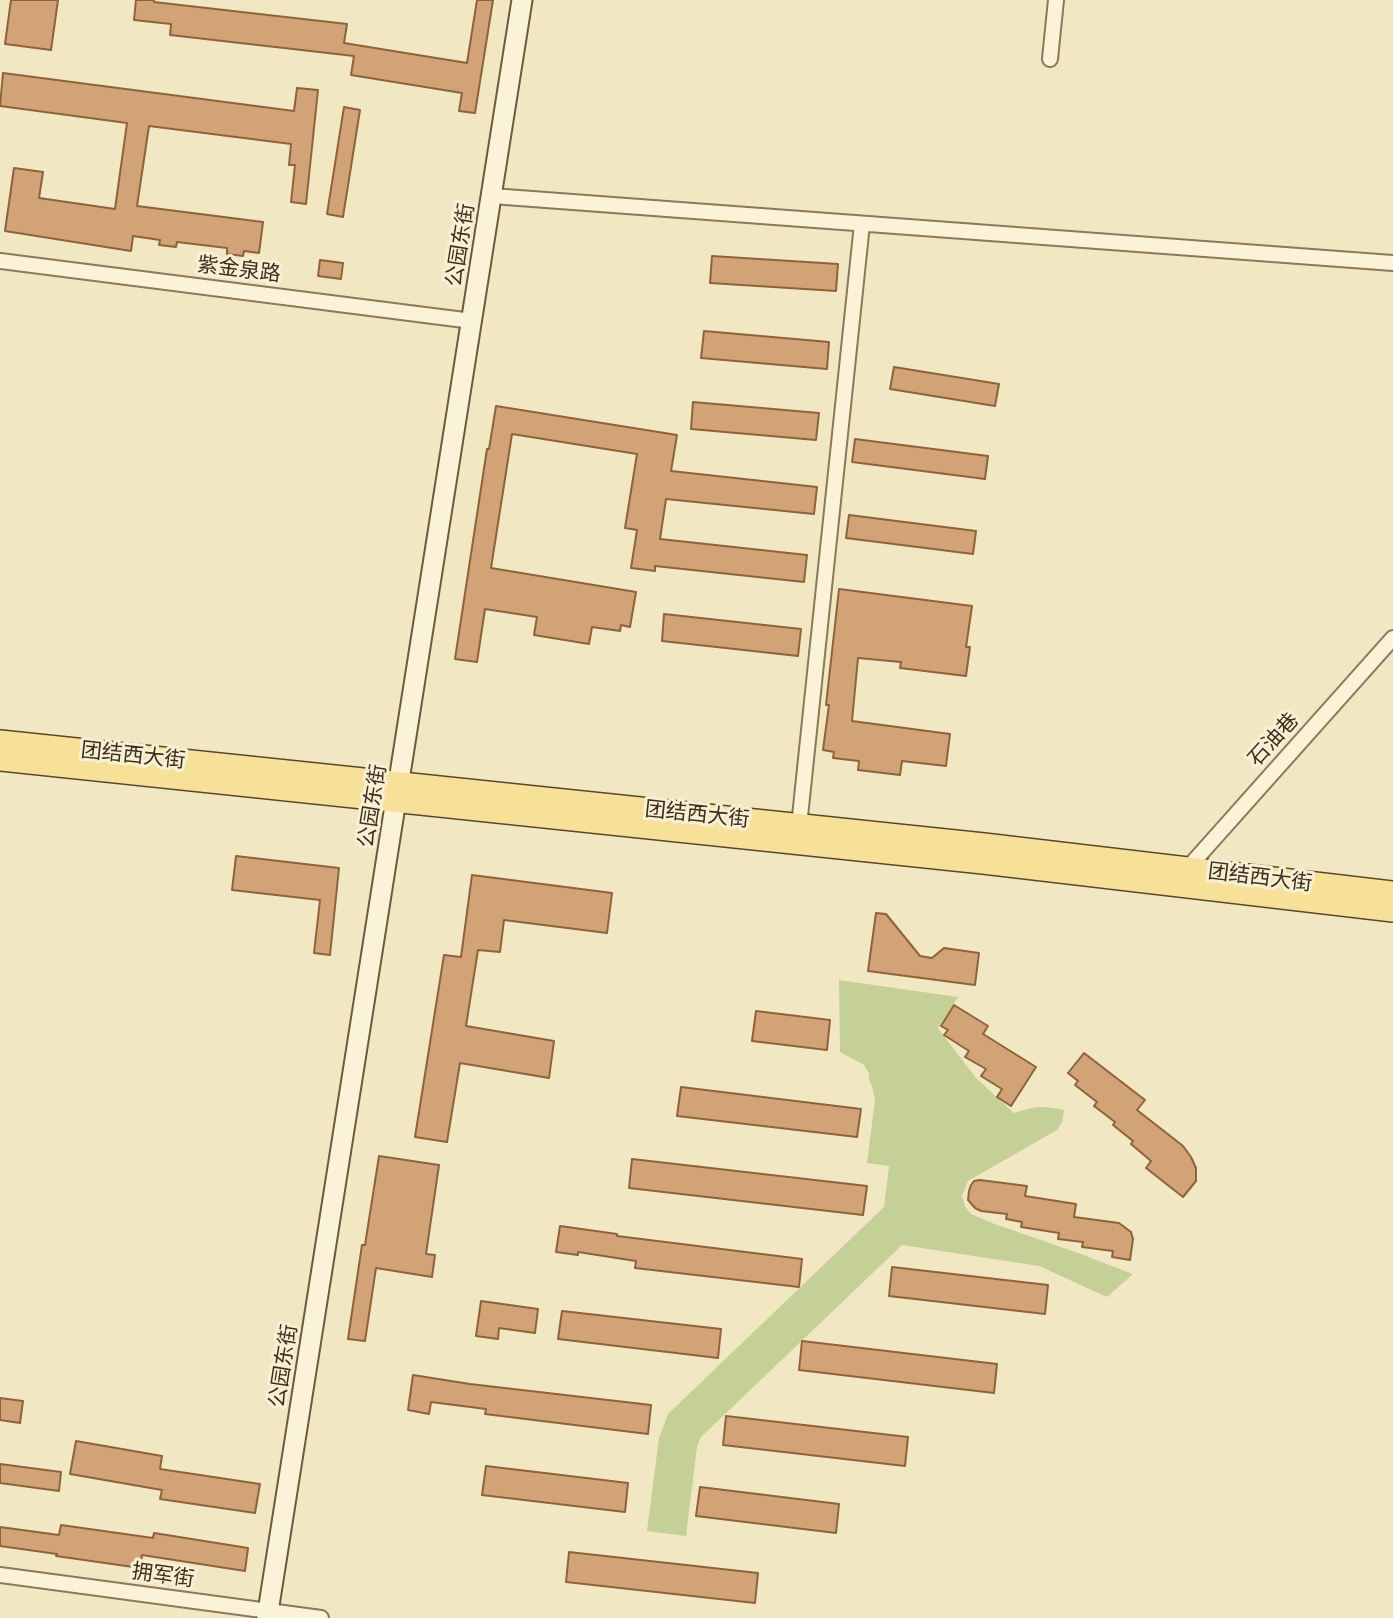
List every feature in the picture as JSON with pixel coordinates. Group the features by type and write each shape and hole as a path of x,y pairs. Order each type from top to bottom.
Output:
{"main road":[{"name":"团结西大街","path":"0,742 1393,910"},
{"name":"团结西大街","path":"0,759 799,826 1393,893"}],"street":[{"name":"公园东街","path":"267,1615 522,0"},
{"path":"1050,60 1056,0"},
{"path":"492,196 1393,263"},
{"path":"799,826 862,224"},
{"name":"紫金泉路","path":"0,261 472,321"},
{"name":"石油巷","path":"1187,869 1393,638"},
{"name":"拥军街","path":"0,1575 267,1615 321,1618"}],"green space":[{"path":"839,980 958,997 938,1028 976,1078 1014,1113 1039,1107 1064,1110 1057,1130 968,1181 962,1196 971,1214 1133,1274 1107,1297 1039,1266 902,1245 701,1437 697,1447 686,1536 647,1531 659,1438 668,1414 884,1207 889,1166 867,1163 875,1100 869,1074 864,1065 840,1052"}],"building":[{"path":"11,0 58,0 51,50 5,44"},
{"path":"136,0 347,24 344,43 467,63 477,0 493,0 475,113 459,111 462,93 351,75 354,56 170,35 171,24 134,20"},
{"path":"3,73 294,111 297,88 318,90 306,204 291,202 295,165 289,165 291,144 149,126 137,206 263,222 259,253 244,251 243,256 227,254 227,248 177,242 176,247 159,245 160,240 133,236 131,251 5,231 14,168 43,172 39,198 115,209 127,123 0,106"},
{"path":"344,107 360,110 343,217 327,214"},
{"path":"712,256 838,264 836,291 710,283"},
{"path":"320,260 343,263 341,279 318,276"},
{"path":"704,331 829,342 827,369 701,358"},
{"path":"894,367 999,384 995,406 890,389"},
{"path":"693,402 819,413 816,440 691,429"},
{"path":"496,406 677,435 671,471 817,487 814,514 666,499 660,539 807,555 804,582 655,566 655,571 631,568 637,530 625,528 637,454 512,434 491,568 636,592 630,627 621,625 620,631 592,627 589,644 534,635 537,617 485,609 477,662 455,659"},
{"path":"855,439 988,456 985,479 852,462"},
{"path":"849,515 976,531 973,554 846,538"},
{"path":"839,589 972,606 966,647 970,647 966,676 900,668 901,662 858,658 852,721 950,734 946,766 902,761 900,775 858,770 859,761 833,758 834,752 823,750"},
{"path":"664,614 801,629 798,656 662,641"},
{"path":"236,856 339,868 330,955 314,953 320,900 232,890"},
{"path":"472,875 612,893 607,933 504,920 500,952 478,950 466,1026 554,1041 549,1078 460,1063 447,1142 415,1137 444,955 461,957"},
{"path":"876,913 886,914 920,956 932,958 944,948 979,953 975,985 868,971"},
{"path":"954,1005 988,1026 983,1034 1036,1067 1011,1106 997,1097 1002,1089 981,1076 986,1069 965,1057 969,1051 944,1035 948,1030 941,1026"},
{"path":"756,1011 830,1020 827,1050 752,1041"},
{"path":"1084,1053 1145,1100 1137,1110 1183,1146 1191,1157 1196,1168 1196,1181 1183,1197 1146,1168 1151,1161 1131,1144 1133,1141 1113,1125 1115,1122 1094,1106 1097,1102 1075,1085 1078,1081 1068,1073"},
{"path":"681,1087 861,1109 857,1137 677,1116"},
{"path":"379,1156 439,1165 426,1254 435,1255 432,1277 376,1268 365,1341 348,1339 362,1245 365,1245"},
{"path":"632,1159 867,1186 863,1215 629,1188"},
{"path":"974,1181 1027,1186 1025,1196 1076,1204 1074,1217 1119,1223 1131,1232 1133,1239 1130,1260 1112,1257 1113,1251 1082,1247 1083,1242 1058,1239 1059,1233 1021,1227 1022,1222 1006,1219 1007,1214 975,1208 968,1200 969,1191"},
{"path":"560,1226 617,1236 802,1259 799,1287 635,1268 636,1261 578,1252 578,1255 556,1252"},
{"path":"892,1267 1048,1285 1045,1314 889,1296"},
{"path":"481,1301 538,1309 535,1333 499,1328 498,1339 476,1336"},
{"path":"562,1311 721,1329 718,1358 558,1339"},
{"path":"802,1341 997,1364 994,1393 799,1370"},
{"path":"413,1375 651,1405 648,1434 485,1414 486,1409 431,1402 429,1414 408,1410"},
{"path":"0,1398 23,1401 20,1423 0,1420"},
{"path":"726,1416 908,1437 905,1466 723,1445"},
{"path":"76,1441 162,1456 160,1469 260,1484 255,1513 160,1499 162,1490 70,1474"},
{"path":"0,1464 61,1472 59,1491 0,1483"},
{"path":"486,1466 628,1483 625,1512 482,1495"},
{"path":"700,1487 839,1504 836,1533 696,1516"},
{"path":"61,1525 153,1538 154,1533 248,1548 245,1571 142,1555 140,1568 0,1546 0,1527 59,1535"},
{"path":"569,1552 758,1573 755,1603 566,1582"}]}
